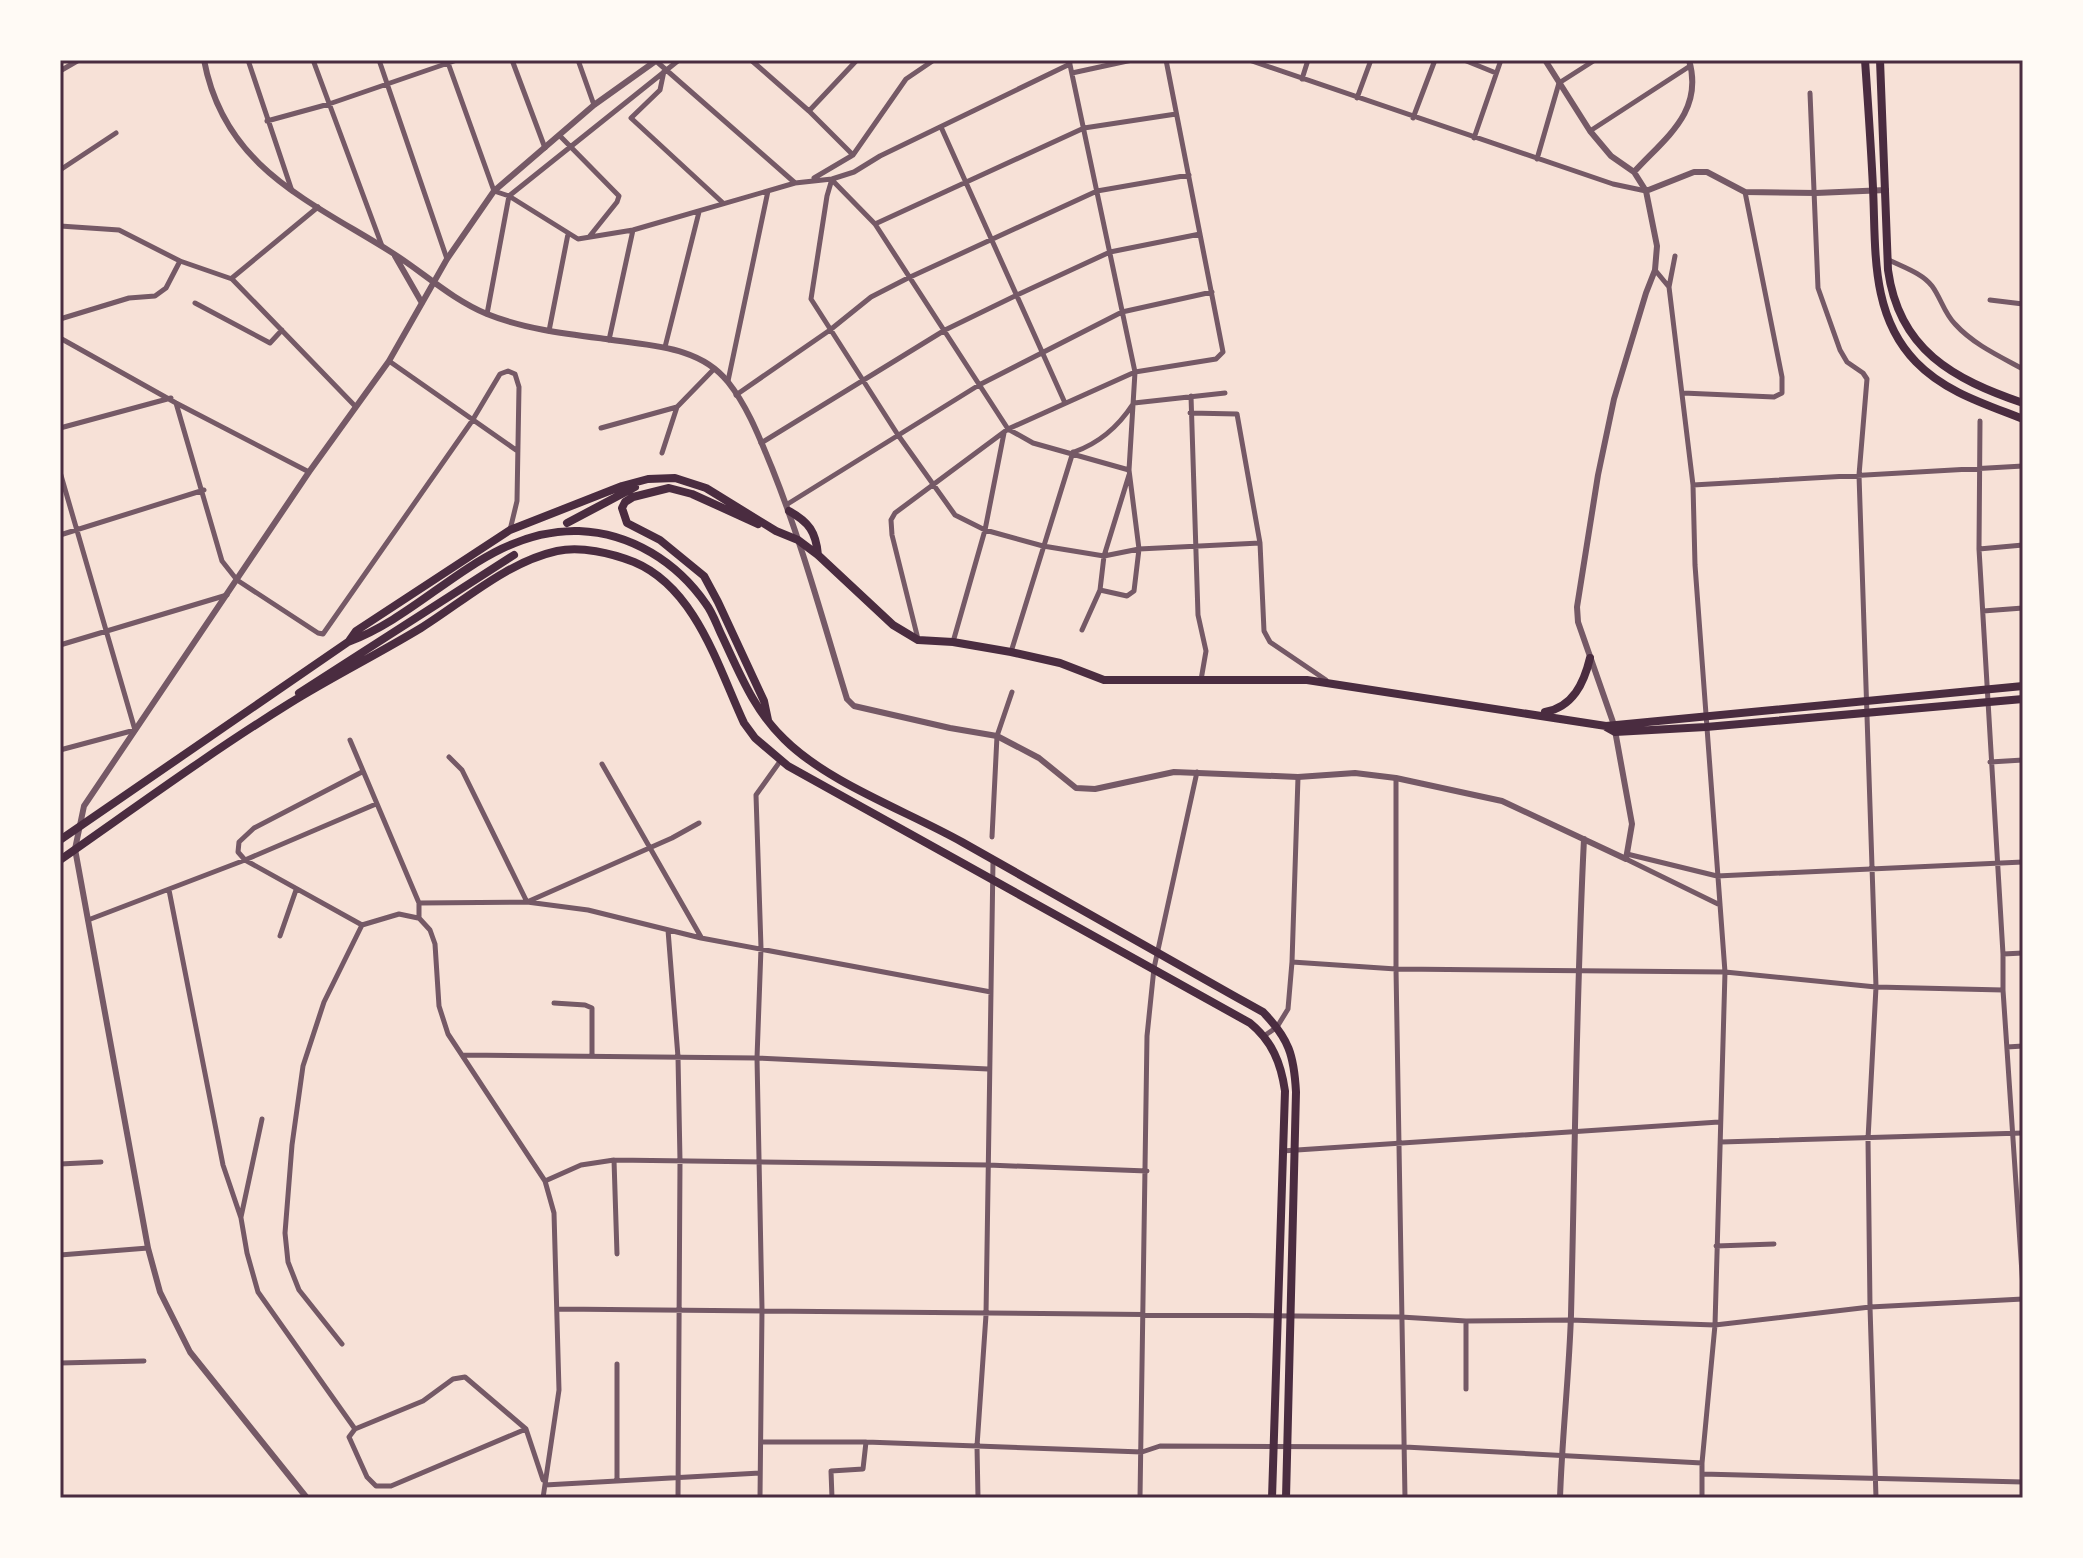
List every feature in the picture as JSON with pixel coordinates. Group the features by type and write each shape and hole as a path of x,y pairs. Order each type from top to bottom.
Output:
{"main road":[{"path":"1865,60 1874,249 1882,303 1901,343 1914,361 1952,391 2023,419"},
{"path":"1880,60 1890,284 1902,315 1913,337 1930,357 1984,389 2023,403"},
{"path":"348,642 356,631 510,530 622,486 648,479 675,478 706,488 776,531"},
{"path":"567,523 634,487 655,484 676,484 701,492 714,503"},
{"path":"768,721 764,701 704,576 660,540 627,523 622,508 625,502 669,488 714,503 798,540 893,625 918,640 953,642 1011,652 1060,663 1104,680 1307,680 1539,714 1612,728 1706,727 2023,699"},
{"path":"788,508 805,520 816,536 818,555"},
{"path":"60,840 348,642 387,623 494,553 528,537 561,531 582,531 628,541 676,568 708,605 755,705 798,752 830,773 1263,1012 1277,1027 1290,1050 1295,1070 1286,1498"},
{"path":"60,860 290,702 421,627 517,566 561,550 607,553 637,564 658,577 693,615 744,723 755,738 781,760 993,881 1154,968 1250,1023 1264,1036 1276,1054 1285,1091 1272,1498"},
{"path":"290,702 310,685 514,555"},
{"path":"1539,714 1554,711 1569,700 1585,678 1590,658"},
{"path":"1612,728 2023,686"}],"street":[{"path":"60,71 79,60"},
{"path":"248,60 292,192"},
{"path":"313,60 382,247"},
{"path":"379,60 447,259"},
{"path":"267,121 329,104 457,60"},
{"path":"512,60 545,148"},
{"path":"578,60 594,105"},
{"path":"307,1498 190,1352 160,1292 148,1248 75,849 84,806 309,472 389,361 447,259 494,191 645,63 656,60 795,183"},
{"path":"487,314 509,196 679,60"},
{"path":"751,60 853,155"},
{"path":"809,180 853,155 906,79 934,60"},
{"path":"1072,73 1132,60"},
{"path":"918,640 892,535 891,520 895,513 1006,430 1135,372 1216,359 1223,352 1166,60"},
{"path":"1249,60 1537,159 1613,184 1646,191 1694,172 1707,172 1745,192 1886,190"},
{"path":"1302,79 1308,60"},
{"path":"1357,98 1371,60"},
{"path":"1413,118 1435,60"},
{"path":"1464,60 1497,73"},
{"path":"1474,138 1501,60"},
{"path":"1545,60 1590,131 1611,156 1634,172 1646,191 1657,246 1655,270 1614,399 1598,475 1577,607 1578,622 1612,728 1632,824 1624,856"},
{"path":"1537,159 1559,83 1595,60"},
{"path":"206,61 209,85 236,140 292,192 393,253 433,284 487,314 549,331 686,352 728,381 761,443 788,508 850,703 950,728 997,736 1039,758 1076,788 1095,789 1166,773 1298,777 1355,773 1396,778 1502,801 1624,856 1720,905"},
{"path":"809,111 853,61"},
{"path":"447,62 494,191"},
{"path":"494,191 509,196 578,239 633,230 795,183 832,179 854,172 1070,62 1135,372 1130,472 1139,549 1134,591 1131,595 1100,590"},
{"path":"1590,131 1690,63 1693,95 1689,108 1681,121 1634,172"},
{"path":"665,70 660,90 631,118 724,204"},
{"path":"1810,93 1818,288 1840,350 1847,362 1867,379 1859,475 1876,987 1868,1139 1876,1498"},
{"path":"875,224 1084,128 1176,114"},
{"path":"941,127 1065,403"},
{"path":"60,170 116,133"},
{"path":"560,136 619,196 588,238"},
{"path":"736,395 830,330 871,297 908,278 1097,191 1189,175"},
{"path":"832,179 875,224 1006,430 1033,443 1073,452 1130,472"},
{"path":"832,179 811,299 898,435 955,515 985,530 1043,546 1104,556 1139,549 1196,544 1260,543"},
{"path":"728,381 768,191"},
{"path":"1683,393 1774,397 1782,393 1782,377 1745,192"},
{"path":"232,279 318,207"},
{"path":"665,347 699,211"},
{"path":"60,226 119,230 180,261 232,279 355,406"},
{"path":"609,340 633,230"},
{"path":"549,331 568,234"},
{"path":"761,443 945,330 1017,295 1110,252 1200,234"},
{"path":"393,253 422,303"},
{"path":"1675,256 1669,287 1693,485 1695,565 1725,972 1715,1325 1702,1463 1702,1498"},
{"path":"1889,260 1922,276 1932,286 1955,325 1976,343 2023,369"},
{"path":"60,319 129,298 155,296 166,288 180,261"},
{"path":"1655,270 1669,287"},
{"path":"788,508 979,385 1043,352 1122,312 1212,292"},
{"path":"1990,300 2023,304"},
{"path":"195,303 270,343 282,330"},
{"path":"60,338 309,472"},
{"path":"389,361 517,451"},
{"path":"662,453 677,407 714,369"},
{"path":"174,400 204,490 222,561 237,580 318,633 323,634 472,421 500,374 508,371 515,374 519,387 517,501 510,530"},
{"path":"1073,452 1091,446 1121,423 1134,403 1225,393"},
{"path":"1191,396 1198,615 1206,651 1201,680"},
{"path":"60,428 174,400"},
{"path":"601,428 677,407"},
{"path":"1190,413 1237,414 1260,543 1266,637 1330,683"},
{"path":"1980,421 1979,549 2023,1288"},
{"path":"953,642 985,530 1006,430"},
{"path":"1011,652 1073,452"},
{"path":"1693,485 2023,466"},
{"path":"60,472 135,730"},
{"path":"1082,630 1100,590 1104,556 1130,472"},
{"path":"60,535 204,490"},
{"path":"1979,549 2023,545"},
{"path":"60,645 228,595"},
{"path":"1983,611 2023,608"},
{"path":"992,837 997,736 1012,692"},
{"path":"60,750 135,730"},
{"path":"350,740 419,903 419,918"},
{"path":"449,757 462,770 527,902"},
{"path":"760,1498 762,1309 757,1058 761,948 756,795 781,760"},
{"path":"1990,762 2023,760"},
{"path":"602,764 701,938"},
{"path":"362,772 254,828 239,842 238,852 245,860 362,925 399,914 419,918 430,930 435,944 443,1020 462,1055 545,1181 554,1213 559,1390 542,1497"},
{"path":"1140,1498 1147,1036 1157,952 1197,772"},
{"path":"1264,1036 1277,1027 1288,1009 1298,777"},
{"path":"1396,778 1405,1498"},
{"path":"88,920 245,860 376,804"},
{"path":"527,902 699,823"},
{"path":"1560,1498 1570,1320 1577,970 1584,839"},
{"path":"1624,856 1684,866 1717,876 2023,862"},
{"path":"978,1498 977,1446 986,1315 993,861"},
{"path":"169,890 223,1165 241,1218 258,1292 355,1429"},
{"path":"280,936 296,890"},
{"path":"419,903 527,902 588,910 701,938 991,992"},
{"path":"342,1344 299,1290 288,1262 285,1233 292,1145 303,1066 324,1002 362,925"},
{"path":"668,930 678,1057 680,1161 678,1498"},
{"path":"2003,954 2023,953"},
{"path":"1292,962 1396,969 1725,972 1876,987 2003,990"},
{"path":"554,1003 592,1008 592,1055"},
{"path":"2007,1047 2023,1046"},
{"path":"462,1055 757,1058 989,1069"},
{"path":"241,1218 262,1119"},
{"path":"1282,1151 1719,1122"},
{"path":"1721,1142 2023,1133"},
{"path":"545,1181 581,1165 614,1160 988,1165 1147,1171"},
{"path":"614,1160 617,1254"},
{"path":"60,1164 101,1162"},
{"path":"1716,1246 1774,1244"},
{"path":"60,1255 148,1248"},
{"path":"558,1309 1401,1317 1715,1325 1870,1307 2023,1299"},
{"path":"1466,1321 1466,1389"},
{"path":"60,1363 144,1361"},
{"path":"617,1364 617,1480"},
{"path":"526,1429 391,1486 376,1486 367,1477 349,1437 355,1429 423,1401 459,1377 465,1377 526,1429 545,1485"},
{"path":"761,1442 866,1442 1142,1452 1160,1446 1405,1447 1702,1463"},
{"path":"832,1498 831,1471 863,1469 866,1442"},
{"path":"545,1485 760,1473"},
{"path":"1702,1474 2023,1482"}]}
